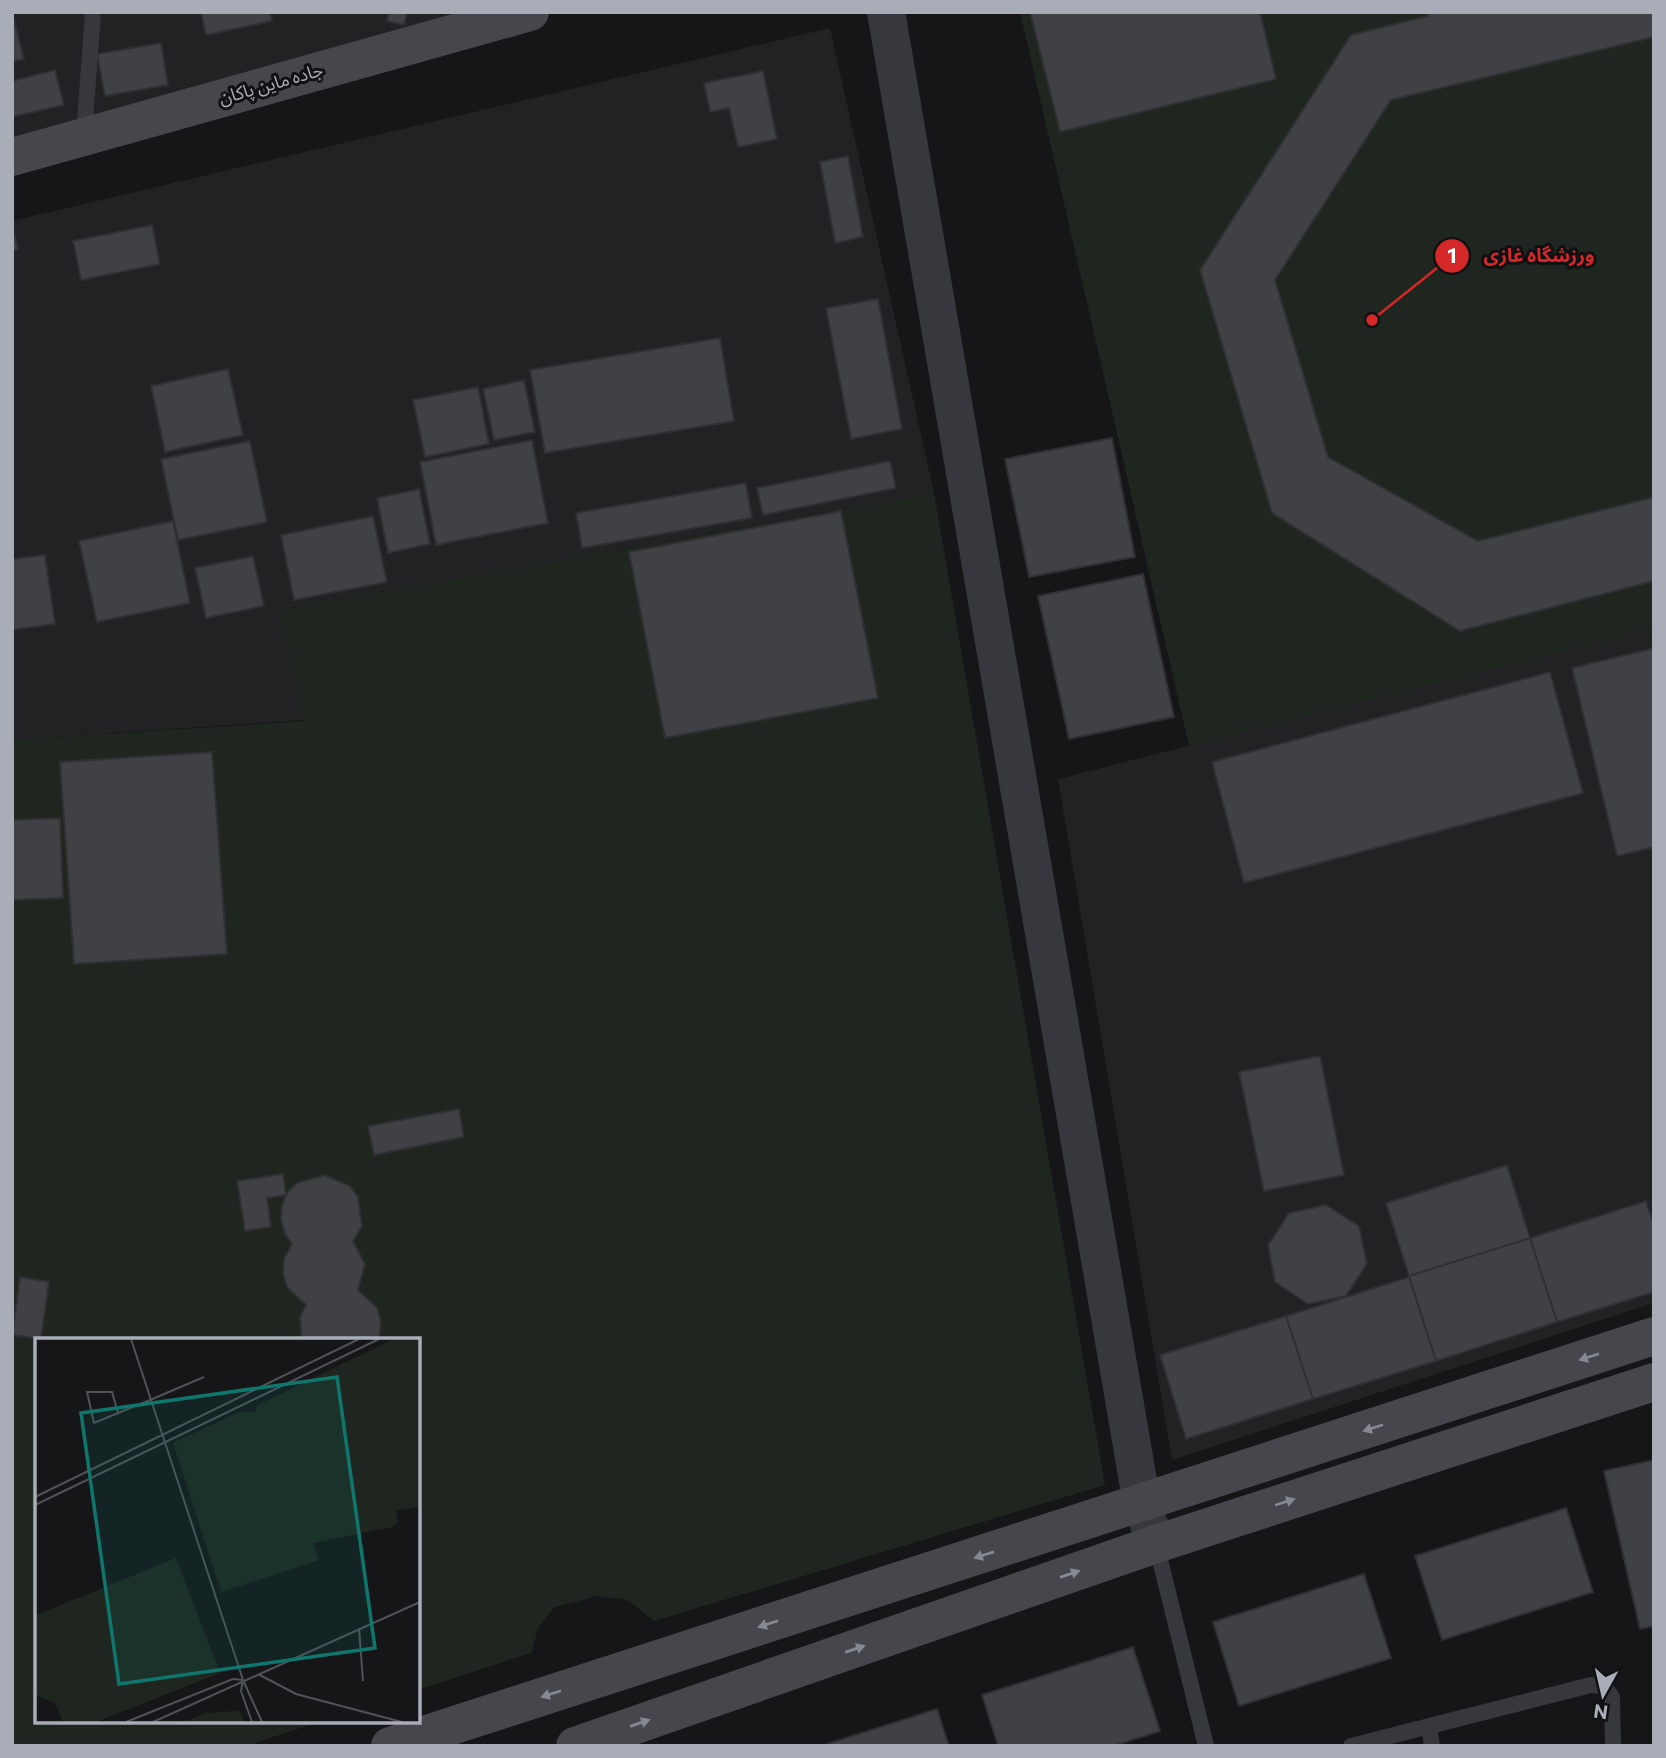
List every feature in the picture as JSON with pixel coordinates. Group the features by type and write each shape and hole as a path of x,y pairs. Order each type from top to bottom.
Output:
{"main road":[{"name":"جاده ماین پاکان","path":"12,157 530,12"},
{"path":"390,1746 1654,1336"},
{"path":"575,1746 1156,1544 1654,1382"}],"street":[{"path":"886,12 1142,1504 1156,1544"}],"lane":[{"path":"84,138 93,12"},
{"path":"1156,1544 1206,1746"},
{"path":"1351,1746 1591,1685 1604,1686 1612,1697 1612,1746"},
{"path":"1429,1726 1432,1746"}],"shaded area":[{"path":"12,12 530,12 12,157"},
{"path":"1020,12 1654,12 1654,628 1189,746"},
{"path":"830,28 934,493 279,610 305,720 12,740 12,221"},
{"path":"934,493 1105,1485 654,1621 627,1600 597,1596 555,1607 539,1626 531,1653 420,1689 420,1338 35,1338 35,1723 316,1723 246,1746 12,1746 12,740 305,721 279,610"},
{"path":"1654,628 1654,1303 1172,1460 1058,779"}],"building":[{"path":"12,12 24,59 12,62"},
{"path":"201,12 270,12 272,21 206,35"},
{"path":"389,12 407,12 404,25 387,21"},
{"path":"1030,12 1260,12 1276,79 1060,132"},
{"path":"1427,12 1654,12 1654,37 1391,100 1275,280 1328,457 1478,541 1654,497 1654,581 1460,631 1272,513 1200,270 1351,35 1428,16"},
{"path":"161,43 168,85 105,96 97,54"},
{"path":"55,70 64,105 12,117 12,81"},
{"path":"763,71 777,139 738,147 729,108 710,112 704,83"},
{"path":"848,156 863,237 835,243 820,162"},
{"path":"12,225 18,249 12,251"},
{"path":"152,225 160,264 81,280 73,241"},
{"path":"878,299 902,429 851,439 826,308"},
{"path":"720,338 734,421 545,453 530,370"},
{"path":"228,369 243,435 165,452 151,386"},
{"path":"524,380 535,432 494,440 483,389"},
{"path":"478,387 489,444 425,457 413,400"},
{"path":"1112,438 1135,557 1029,577 1005,459"},
{"path":"532,440 548,523 436,545 420,462"},
{"path":"250,441 267,522 178,540 161,459"},
{"path":"890,461 896,488 763,515 757,488"},
{"path":"746,483 752,518 582,548 576,513"},
{"path":"419,489 430,544 388,553 377,498"},
{"path":"841,511 878,698 665,738 629,552"},
{"path":"373,516 387,582 294,600 281,535"},
{"path":"173,521 190,603 97,622 79,541"},
{"path":"45,555 55,624 12,630 12,559"},
{"path":"253,556 264,606 206,618 195,568"},
{"path":"1143,574 1174,717 1069,739 1038,596"},
{"path":"1654,648 1654,847 1617,856 1572,668"},
{"path":"1550,672 1583,793 1244,883 1212,762"},
{"path":"212,752 227,954 74,964 60,762"},
{"path":"60,818 63,898 12,900 12,820"},
{"path":"1320,1056 1344,1175 1264,1191 1239,1072"},
{"path":"459,1109 464,1137 374,1155 368,1126"},
{"path":"1507,1165 1530,1238 1409,1276 1386,1203"},
{"path":"283,1174 286,1195 267,1198 271,1227 245,1231 237,1181"},
{"path":"324,1175 350,1186 358,1197 362,1226 353,1241 365,1264 358,1290 377,1308 381,1322 379,1338 302,1338 300,1317 306,1305 287,1287 283,1273 284,1259 292,1244 285,1234 281,1220 287,1193 297,1183"},
{"path":"1646,1201 1654,1226 1654,1292 1557,1322 1530,1238"},
{"path":"1326,1205 1359,1226 1367,1264 1346,1296 1308,1304 1275,1282 1268,1245 1289,1213"},
{"path":"1530,1238 1557,1322 1436,1361 1409,1276"},
{"path":"20,1277 49,1282 41,1338 12,1335"},
{"path":"1409,1277 1436,1361 1313,1399 1286,1316"},
{"path":"1286,1316 1313,1399 1186,1439 1160,1355"},
{"path":"1654,1460 1654,1626 1640,1629 1604,1471"},
{"path":"1566,1508 1593,1592 1442,1640 1415,1556"},
{"path":"1364,1574 1391,1658 1239,1706 1213,1622"},
{"path":"1133,1647 1160,1731 1113,1746 998,1746 982,1695"},
{"path":"937,1709 949,1746 821,1746"}],"place":[{"name":"ورزشگاه غازی","path":"1372,320"}]}
